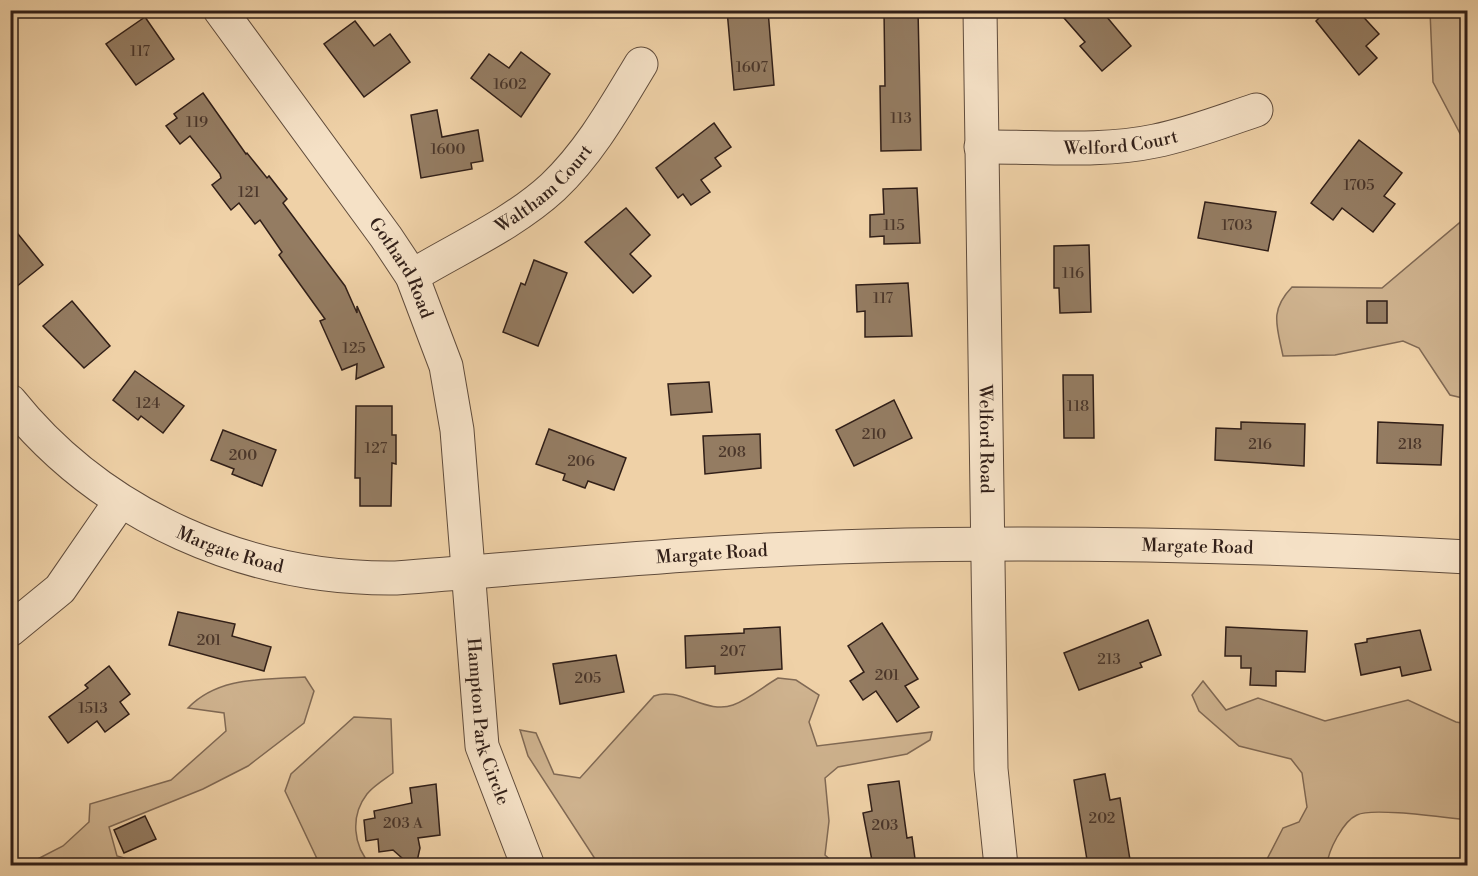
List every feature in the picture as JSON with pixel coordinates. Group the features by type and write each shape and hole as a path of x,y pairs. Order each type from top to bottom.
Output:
{"street":[{"name":"Gothard Road","path":"220,10 412,276 446,366 457,430 470,572"},
{"name":"Welford Road","path":"980,10 990,544 991,769 1001,866"},
{"name":"Waltham Court","path":"412,276 520,213 552,188 581,157 605,124 641,63"},
{"name":"Welford Court","path":"981,147 1111,146 1154,142 1196,131 1256,110"},
{"name":"Margate Road","path":"10,401 72,465 120,502 181,533 245,558 304,571 357,578 744,552 990,544 1299,547 1467,557"},
{"path":"10,630 60,588 120,502"},
{"name":"Hampton Park Circle","path":"470,572 475,673 482,747 528,866"}],"shaded area":[{"path":"1430,11 1467,11 1467,167 1465,143 1433,82"},
{"path":"1467,210 1467,399 1450,395 1419,348 1403,341 1335,355 1283,356 1277,327 1277,311 1292,287 1382,288 1465,218"},
{"path":"305,677 314,691 304,723 248,766 203,789 109,827 117,856 149,865 26,865 63,846 89,822 90,804 171,780 226,731 224,713 188,708 200,698 214,690 243,682"},
{"path":"778,678 796,680 819,695 809,722 817,746 932,732 930,740 907,754 838,767 825,778 829,821 825,855 836,865 599,865 528,756 520,730 536,733 554,774 580,778 654,696 673,695 723,707 745,699"},
{"path":"1203,681 1226,710 1258,698 1325,721 1408,700 1456,722 1467,724 1467,820 1427,815 1365,813 1357,815 1347,823 1333,845 1327,865 1264,865 1283,828 1299,822 1307,807 1302,773 1291,759 1239,746 1199,711 1192,695"},
{"path":"354,717 391,719 393,773 370,791 358,812 357,840 371,865 320,865 285,791 291,774"}],"building":[{"path":"727,10 768,10 774,85 734,90"},
{"path":"884,10 918,10 921,150 881,151 880,86 885,86"},
{"path":"1057,10 1101,10 1131,46 1102,71 1080,46 1085,42"},
{"path":"1327,10 1357,10 1379,34 1366,46 1377,58 1359,75 1316,21"},
{"path":"145,17 174,59 136,85 106,44"},
{"path":"355,21 374,46 390,34 410,62 364,97 324,44"},
{"path":"521,52 550,74 521,117 471,78 489,54 509,68"},
{"path":"203,93 246,154 267,178 269,176 287,199 283,203 345,286 357,313 357,306 384,367 356,379 357,364 342,370 320,321 325,319 279,255 282,252 260,220 255,224 239,203 231,210 212,185 221,178 220,174 190,136 180,144 166,126 177,118 174,114"},
{"path":"437,110 442,137 478,130 483,161 471,163 472,169 421,178 411,115"},
{"path":"714,123 731,147 715,158 721,166 701,180 710,192 691,205 683,194 678,198 656,168"},
{"path":"1359,140 1402,173 1384,196 1395,204 1373,232 1342,208 1333,220 1311,203"},
{"path":"917,188 920,243 884,244 884,236 870,237 870,215 884,214 883,189"},
{"path":"1205,202 1276,212 1268,251 1198,238"},
{"path":"626,208 650,235 630,254 651,276 633,293 585,242"},
{"path":"10,224 43,265 10,292"},
{"path":"1089,245 1091,312 1060,313 1059,288 1054,288 1054,246"},
{"path":"534,260 567,273 538,346 503,332 521,283 525,285"},
{"path":"908,283 912,336 865,337 865,311 857,312 856,285"},
{"path":"72,301 110,346 84,368 43,326"},
{"path":"1367,301 1387,301 1387,323 1367,323"},
{"path":"135,371 184,406 163,433 141,416 138,420 113,400"},
{"path":"1063,375 1093,375 1094,438 1064,438"},
{"path":"709,382 712,412 671,415 668,384"},
{"path":"894,400 912,438 854,466 836,430"},
{"path":"356,406 392,406 392,435 396,435 396,464 392,463 391,506 360,506 360,478 355,478"},
{"path":"1241,422 1305,424 1304,466 1215,460 1216,428 1241,429"},
{"path":"1378,422 1443,425 1441,465 1377,463"},
{"path":"549,429 626,458 614,490 588,481 585,488 563,480 565,474 536,464"},
{"path":"223,430 276,450 262,486 232,474 234,469 211,460"},
{"path":"760,434 761,468 705,474 703,436"},
{"path":"178,612 235,624 232,636 271,647 264,671 169,645"},
{"path":"1148,620 1161,655 1140,663 1142,667 1079,690 1064,653"},
{"path":"882,623 918,679 905,686 919,707 897,722 876,691 863,700 850,681 864,672 848,646"},
{"path":"780,627 782,669 715,674 715,666 686,668 685,636 744,633 744,629"},
{"path":"1226,627 1307,631 1305,672 1276,671 1276,686 1250,685 1251,668 1241,668 1241,656 1225,656"},
{"path":"1420,630 1431,670 1402,676 1400,667 1361,675 1355,644 1367,642 1367,639"},
{"path":"616,655 624,692 560,704 553,664"},
{"path":"109,666 130,694 120,702 129,714 105,732 97,721 68,743 49,717 88,688 85,685"},
{"path":"1105,774 1110,800 1120,798 1131,866 1088,866 1074,780"},
{"path":"899,781 907,838 912,837 916,866 873,866 863,813 872,811 868,785"},
{"path":"436,784 440,835 418,838 420,848 416,866 411,866 393,850 379,852 378,839 366,841 364,820 375,818 374,811 412,803 410,788"},
{"path":"145,816 156,839 124,853 114,830"}]}
